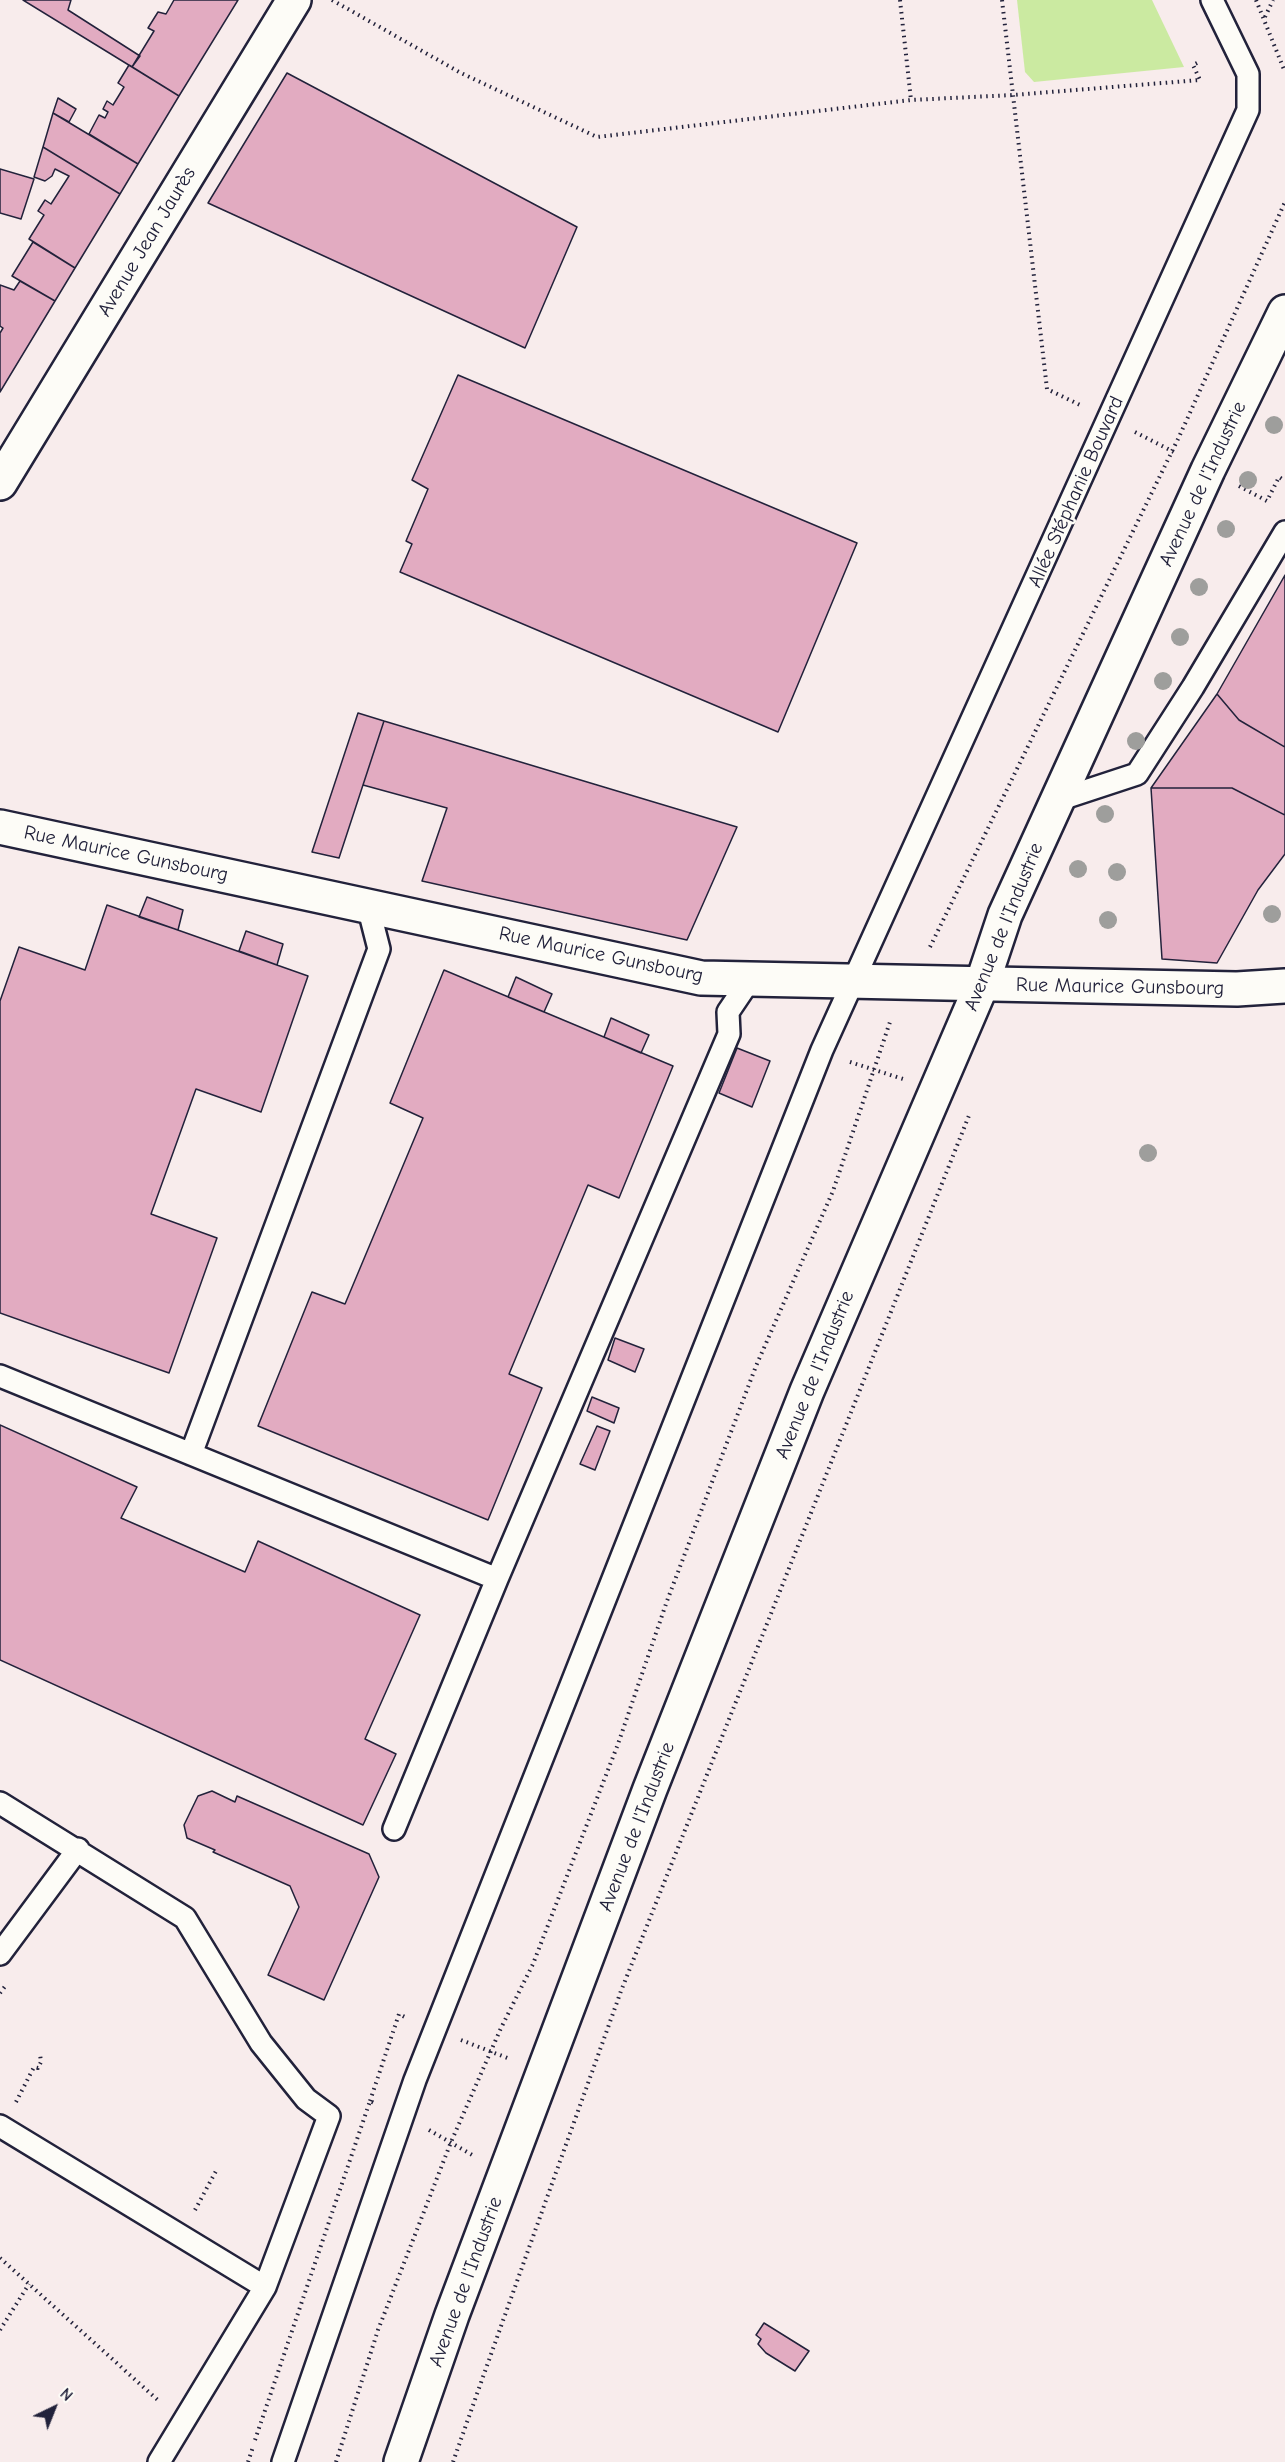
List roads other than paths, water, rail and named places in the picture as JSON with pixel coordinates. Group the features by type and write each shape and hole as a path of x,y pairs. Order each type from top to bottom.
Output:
{"main road":[{"name":"Avenue Jean Jaurès","path":"0,483 294,0"},
{"name":"Avenue de l'Industrie","path":"401,2462 452,2314 698,1667 807,1391 982,984 1005,915 1208,470 1285,312"},
{"name":"Rue Maurice Gunsbourg","path":"0,827 701,978 1237,989 1285,986"}],"lane":[{"name":"Allée Stéphanie Bouvard","path":"854,981 1248,110 1248,74 1212,0"},
{"path":"1058,800 1137,774 1193,687 1285,532"},
{"path":"191,1454 379,950 368,906"},
{"path":"394,1829 497,1578 729,1034 728,1012 751,978"},
{"path":"283,2462 415,2080 817,1061 854,981"},
{"path":"0,1376 497,1578"},
{"path":"0,1803 185,1918 261,2043 306,2099 329,2116 265,2287 159,2462"},
{"path":"0,1954 78,1850"},
{"path":"1,2126 265,2287"}]}
